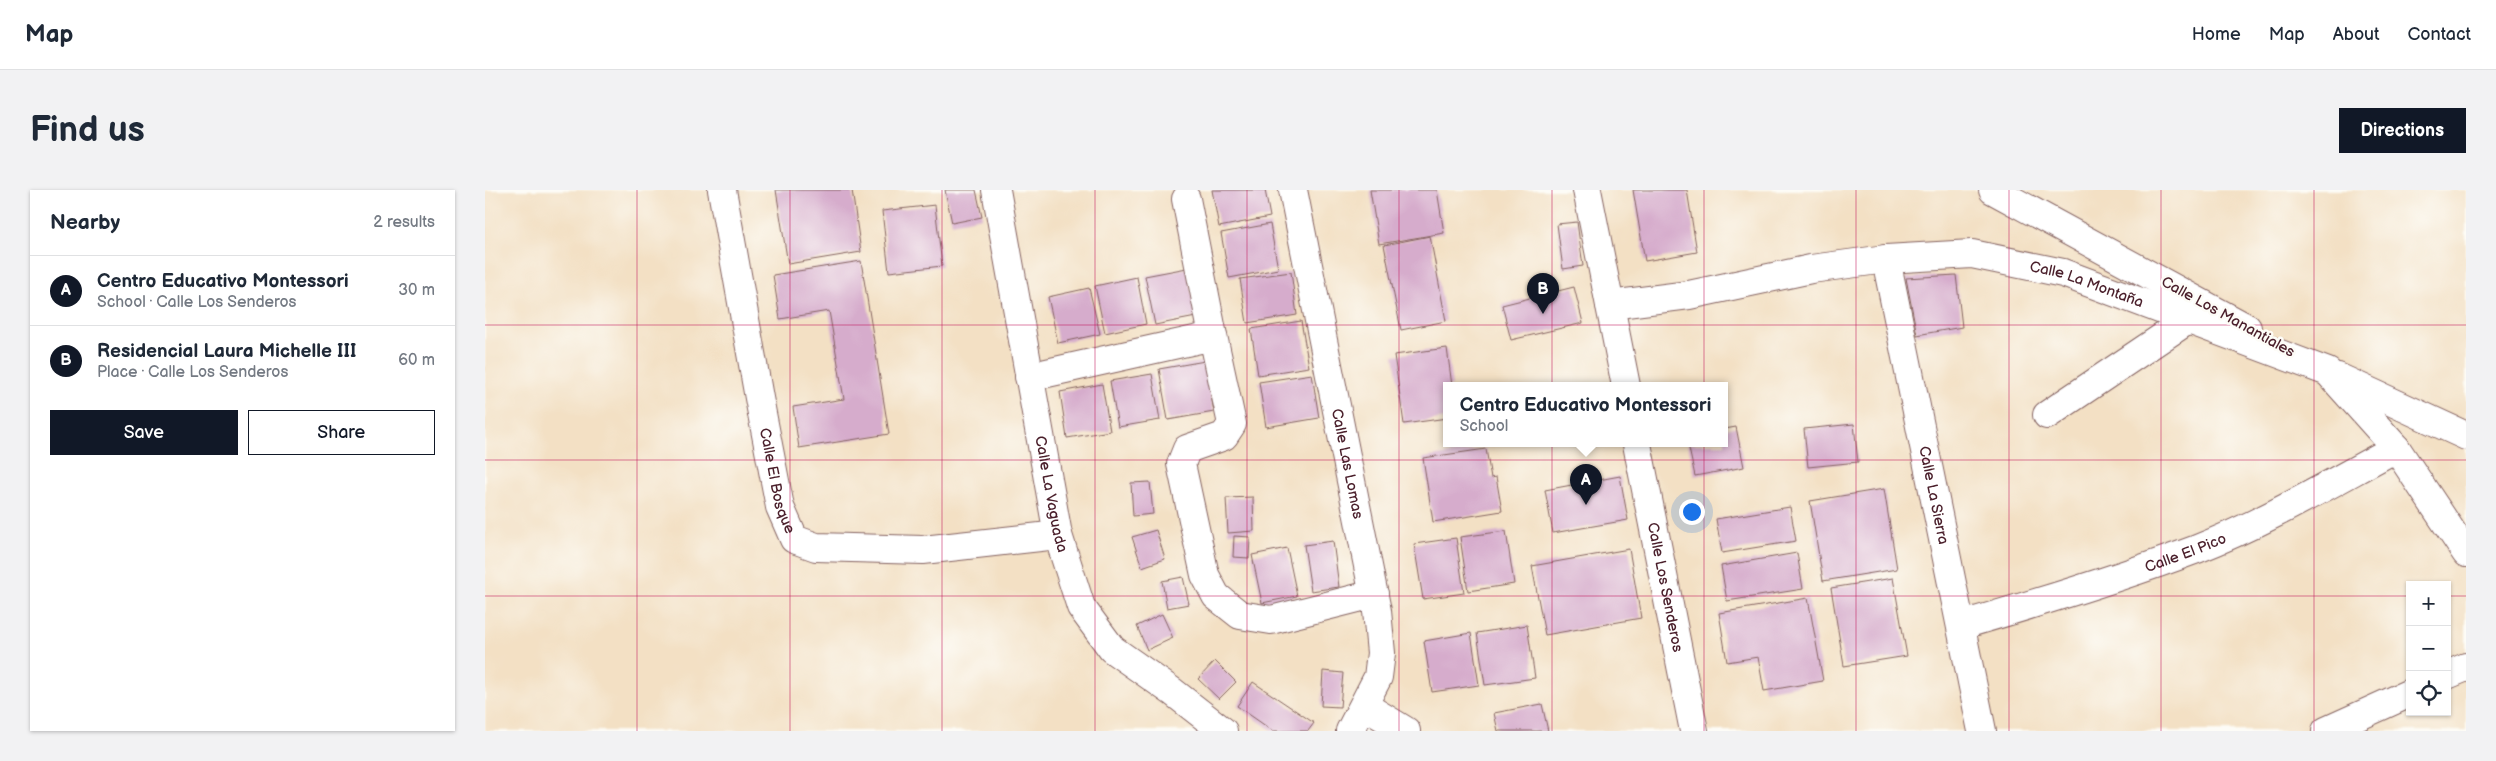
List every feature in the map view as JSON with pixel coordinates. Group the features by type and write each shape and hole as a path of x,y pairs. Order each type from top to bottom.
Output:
{"street":[{"name":"Calle El Bosque","path":"722,190 779,498 794,539 816,547 923,550 1058,535"},
{"name":"Calle La Vaguada","path":"996,190 1058,535 1081,607 1112,649 1173,692 1223,731"},
{"name":"Calle Las Lomas","path":"1293,190 1325,361 1374,594 1381,654 1377,677 1365,706 1351,731"},
{"path":"1587,190 1625,382"},
{"name":"Calle Los Manantiales","path":"1993,190 2329,372 2466,436"},
{"path":"1186,199 1232,424 1224,436 1187,449 1181,464 1205,575 1216,596 1240,615 1271,620 1374,594"},
{"name":"Calle La Montaña","path":"1610,304 1689,295 1811,269 1886,259 1972,254 2063,273 2329,372 2396,448 2466,553"},
{"name":"Calle La Sierra","path":"1886,259 1962,625 1982,731"},
{"path":"2047,414 2188,320"},
{"path":"1029,377 1213,336"},
{"name":"Calle Los Senderos","path":"1638,447 1694,731"},
{"name":"Calle El Pico","path":"1962,625 2072,592 2198,549 2272,516 2396,448"},
{"path":"2451,674 2466,667"},
{"path":"2326,731 2406,695"},
{"path":"1365,706 1405,731"}],"building":[{"path":"776,190 852,190 861,252 788,264"},
{"path":"945,190 976,190 982,217 952,223"},
{"path":"1212,190 1265,190 1270,217 1219,227"},
{"path":"1370,190 1437,190 1444,233 1379,244"},
{"path":"1633,190 1687,190 1697,252 1645,261"},
{"path":"935,205 942,266 889,272 882,211"},
{"path":"1577,222 1583,266 1563,269 1557,224"},
{"path":"1270,224 1278,269 1229,278 1221,233"},
{"path":"1430,236 1446,321 1401,330 1384,245"},
{"path":"861,261 889,434 799,448 793,407 844,399 829,311 780,319 773,275"},
{"path":"1187,268 1196,317 1155,325 1145,276"},
{"path":"1291,272 1297,315 1247,323 1240,279"},
{"path":"1956,275 1962,327 1917,335 1906,278"},
{"path":"1137,277 1146,324 1105,333 1095,286"},
{"path":"1574,287 1583,323 1511,340 1502,305"},
{"path":"1089,288 1100,334 1058,343 1048,297"},
{"path":"1301,321 1309,367 1258,375 1251,329"},
{"path":"1447,348 1451,382 1443,382 1443,419 1404,424 1394,355"},
{"path":"1205,361 1214,412 1168,420 1159,369"},
{"path":"1152,374 1160,420 1118,427 1110,381"},
{"path":"1312,374 1319,418 1266,427 1259,382"},
{"path":"1102,384 1110,431 1067,438 1060,392"},
{"path":"1854,424 1858,462 1808,467 1804,429"},
{"path":"1736,427 1744,467 1695,476 1689,447 1728,447 1728,428"},
{"path":"1486,449 1491,478 1496,477 1502,511 1433,522 1423,458"},
{"path":"1620,476 1628,520 1553,533 1545,490"},
{"path":"1150,482 1153,514 1133,516 1131,483"},
{"path":"1884,489 1897,569 1823,581 1810,501"},
{"path":"1253,497 1254,531 1228,533 1226,498"},
{"path":"1790,507 1796,541 1722,553 1716,519"},
{"path":"1156,530 1165,559 1142,567 1132,537"},
{"path":"1506,531 1514,584 1468,591 1460,537"},
{"path":"1234,536 1250,537 1249,558 1233,557"},
{"path":"1456,538 1464,593 1423,599 1414,544"},
{"path":"1333,541 1339,587 1311,591 1304,545"},
{"path":"1287,548 1297,596 1262,603 1252,555"},
{"path":"1629,549 1641,618 1545,635 1532,566"},
{"path":"1797,553 1803,589 1727,601 1721,566"},
{"path":"1183,577 1189,604 1167,608 1162,581"},
{"path":"1893,578 1907,656 1844,666 1831,588"},
{"path":"1808,598 1823,681 1764,691 1758,657 1727,662 1719,613"},
{"path":"1162,614 1173,638 1147,650 1137,626"},
{"path":"1527,625 1535,678 1485,685 1477,633"},
{"path":"1471,633 1479,685 1432,692 1424,641"},
{"path":"1215,661 1236,682 1219,699 1198,679"},
{"path":"1323,671 1343,673 1340,707 1321,706"},
{"path":"1253,682 1314,723 1308,731 1273,731 1237,706"},
{"path":"1542,704 1548,731 1498,731 1494,713"}],"place":[{"name":"Residencial Laura Michelle III","path":"1543,314"},
{"name":"Centro Educativo Montessori","path":"1586,505"}]}
